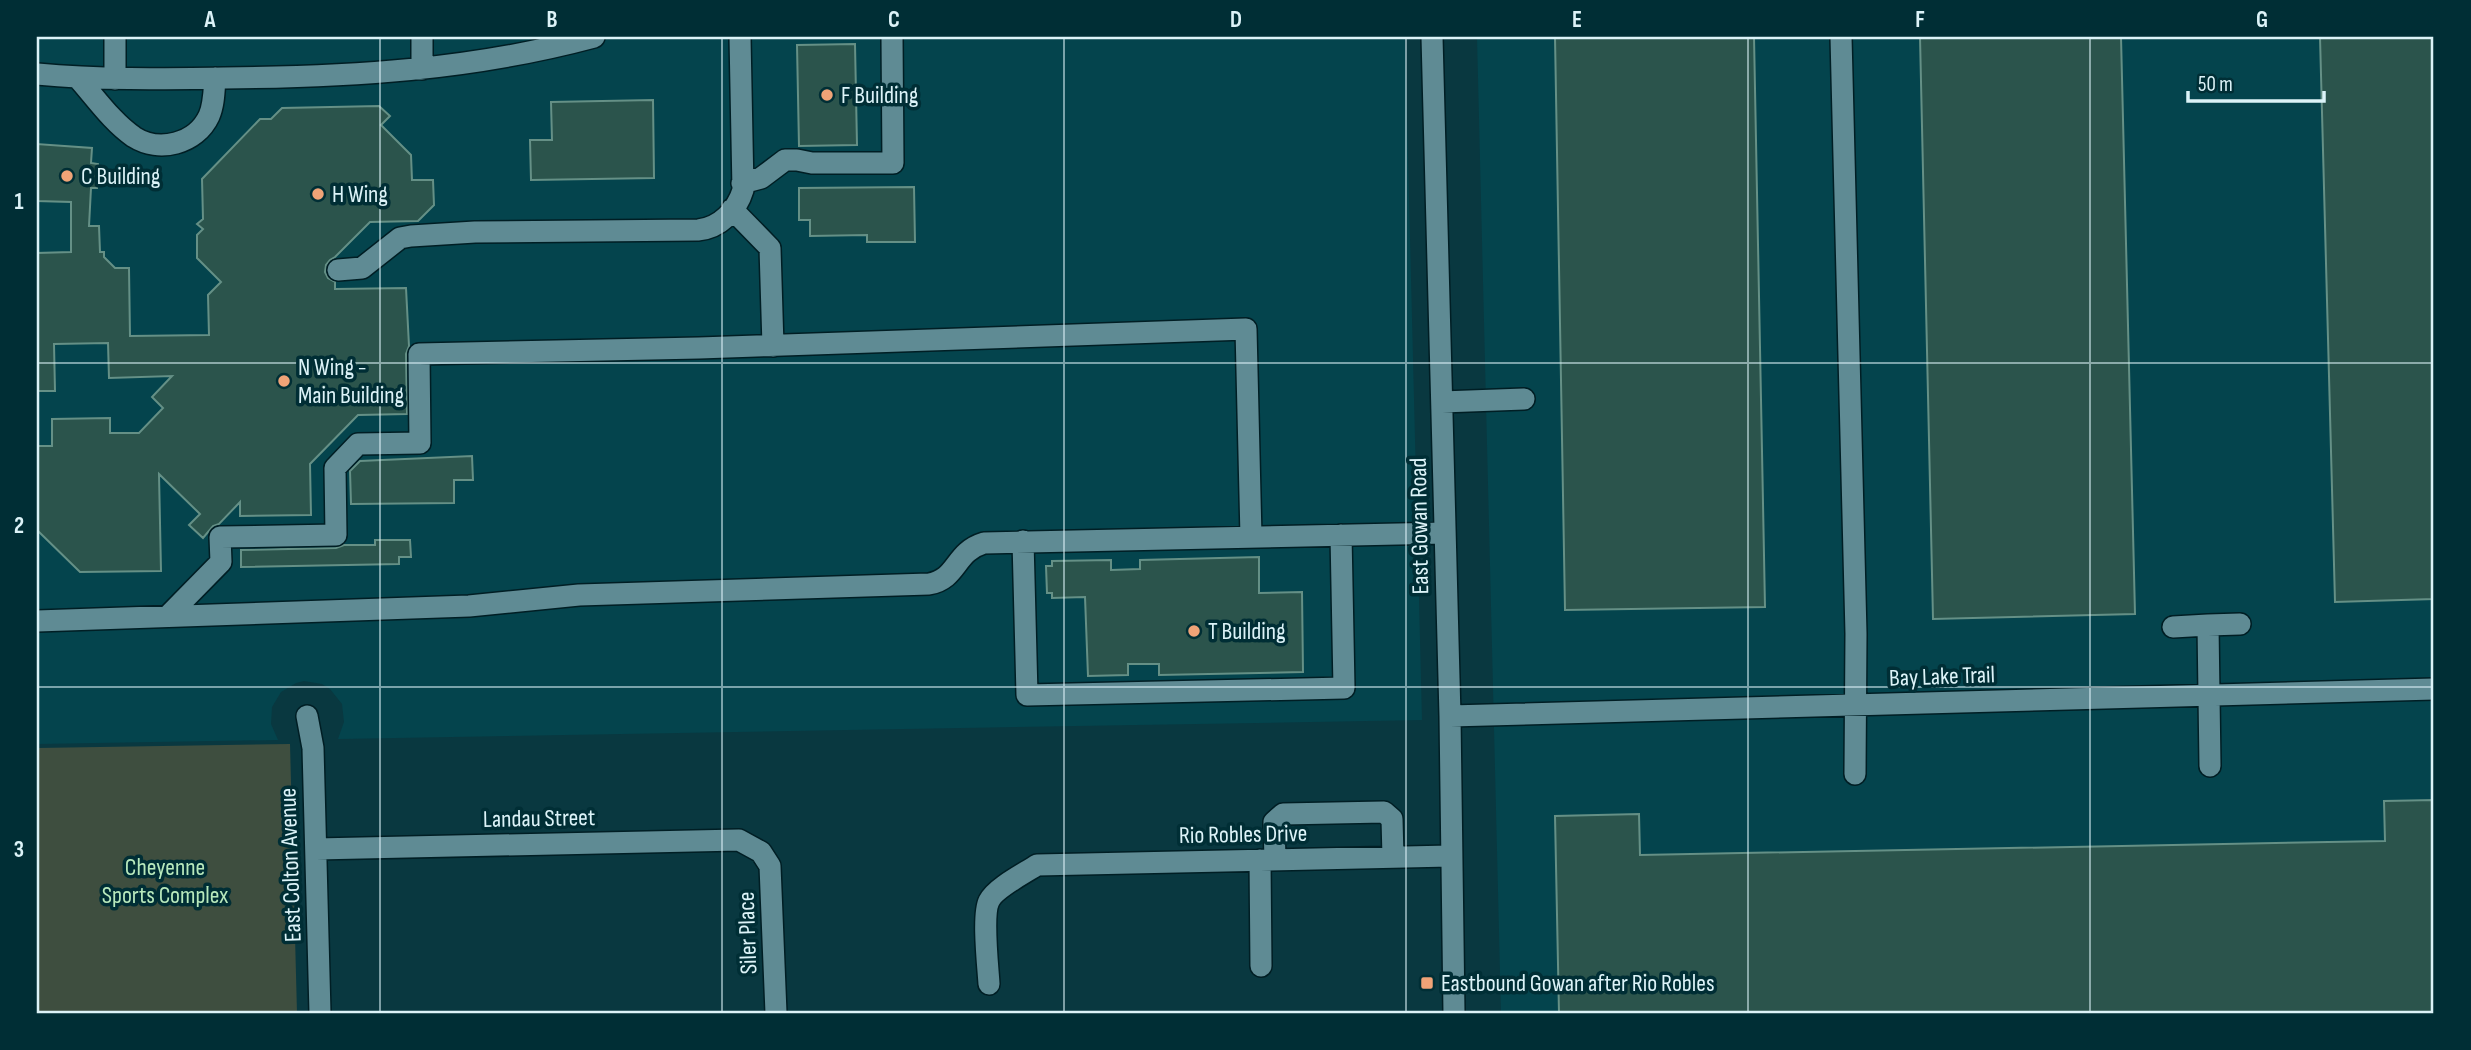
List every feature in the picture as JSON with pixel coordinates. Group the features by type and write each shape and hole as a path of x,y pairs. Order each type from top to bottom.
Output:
{"street":[{"path":"115,37 116,79"},
{"path":"422,37 422,69"},
{"path":"37,74 116,79 342,76 422,69 529,52 594,37"},
{"path":"338,270 362,268 405,236 475,232 698,230 718,224 741,197 740,37"},
{"path":"742,183 756,181 779,163 791,159 812,163 893,163 892,37"},
{"name":"East Gowan Road","path":"1433,37 1450,716 1454,1013"},
{"path":"1841,37 1857,705 1855,774"},
{"path":"77,77 121,127 137,139 156,145 186,140 204,124 212,109 215,78"},
{"path":"732,209 770,248 773,346"},
{"path":"168,616 221,562 220,537 336,535 335,468 358,444 420,443 419,354 773,346 1246,329 1251,537"},
{"path":"1442,402 1524,399"},
{"path":"37,621 469,606 591,595 929,584 948,576 960,557 984,542 1445,533"},
{"path":"1023,541 1027,695 1344,688 1341,535"},
{"path":"2173,626 2240,624"},
{"path":"2208,625 2210,766"},
{"name":"Bay Lake Trail","path":"1450,716 2434,689"},
{"name":"East Colton Avenue","path":"307,716 313,748 320,1013"},
{"path":"1261,966 1267,860 1274,822 1283,814 1384,812 1392,819 1393,857"},
{"name":"Landau Street","path":"316,849 739,840 761,852"},
{"name":"Siler Place","path":"761,852 770,866 776,1013"},
{"name":"Rio Robles Drive","path":"989,984 986,915 989,901 997,891 1037,865 1450,856"}],"shaded area":[{"path":"37,37 1405,37 1422,720 338,739 344,722 342,704 330,689 322,684 304,681 281,692 272,707 271,724 278,740 37,744"},
{"path":"1477,37 2434,37 2434,1013 1501,1013"}],"green space":[{"name":"Cheyenne Sports Complex","path":"290,744 297,1013 37,1013 37,748"}],"building":[{"path":"1555,37 1754,37 1765,607 1565,610"},
{"path":"1920,37 2121,37 2135,614 1933,619"},
{"path":"2320,37 2434,37 2434,599 2335,602"},
{"name":"F Building","path":"855,44 857,145 799,146 797,45"},
{"path":"653,100 654,178 531,180 530,140 552,140 551,102"},
{"path":"379,106 390,116 381,125 411,155 412,180 433,180 434,205 418,221 370,222 330,260 325,272 328,278 335,282 335,289 406,288 409,346 406,354 407,414 358,415 310,464 311,515 240,516 240,502 203,538 189,525 200,514 159,474 161,571 80,572 37,530 37,446 52,446 52,419 110,418 110,433 139,433 163,408 152,397 172,376 109,378 108,343 54,344 55,391 37,391 37,253 71,252 71,202 37,201 37,144 92,148 91,163 98,164 97,188 91,188 89,226 99,226 100,252 104,252 104,257 115,268 129,268 130,336 209,335 208,295 221,282 197,258 197,235 203,229 197,224 203,219 202,179 260,119 271,119 282,108"},
{"path":"914,187 915,242 867,242 867,235 810,236 810,220 799,220 799,188"},
{"path":"472,456 473,480 454,480 454,503 351,504 350,471 360,461"},
{"path":"375,540 410,540 411,557 399,557 399,564 241,567 241,550 336,548 344,545 375,545"},
{"name":"T Building","path":"1259,557 1259,593 1302,592 1303,672 1159,675 1159,664 1128,664 1128,675 1088,676 1085,597 1052,598 1052,593 1047,593 1046,566 1052,566 1052,561 1111,560 1111,570 1140,569 1140,560"},
{"path":"2434,800 2434,1013 1559,1013 1555,816 1639,814 1640,855 2385,841 2384,801"}],"place":[{"name":"F Building","path":"827,95"},
{"name":"C Building","path":"67,176"},
{"name":"H Wing","path":"318,194"},
{"name":"N Wing - Main Building","path":"284,381"},
{"name":"T Building","path":"1194,631"},
{"name":"Eastbound Gowan after Rio Robles","path":"1427,983"}]}
